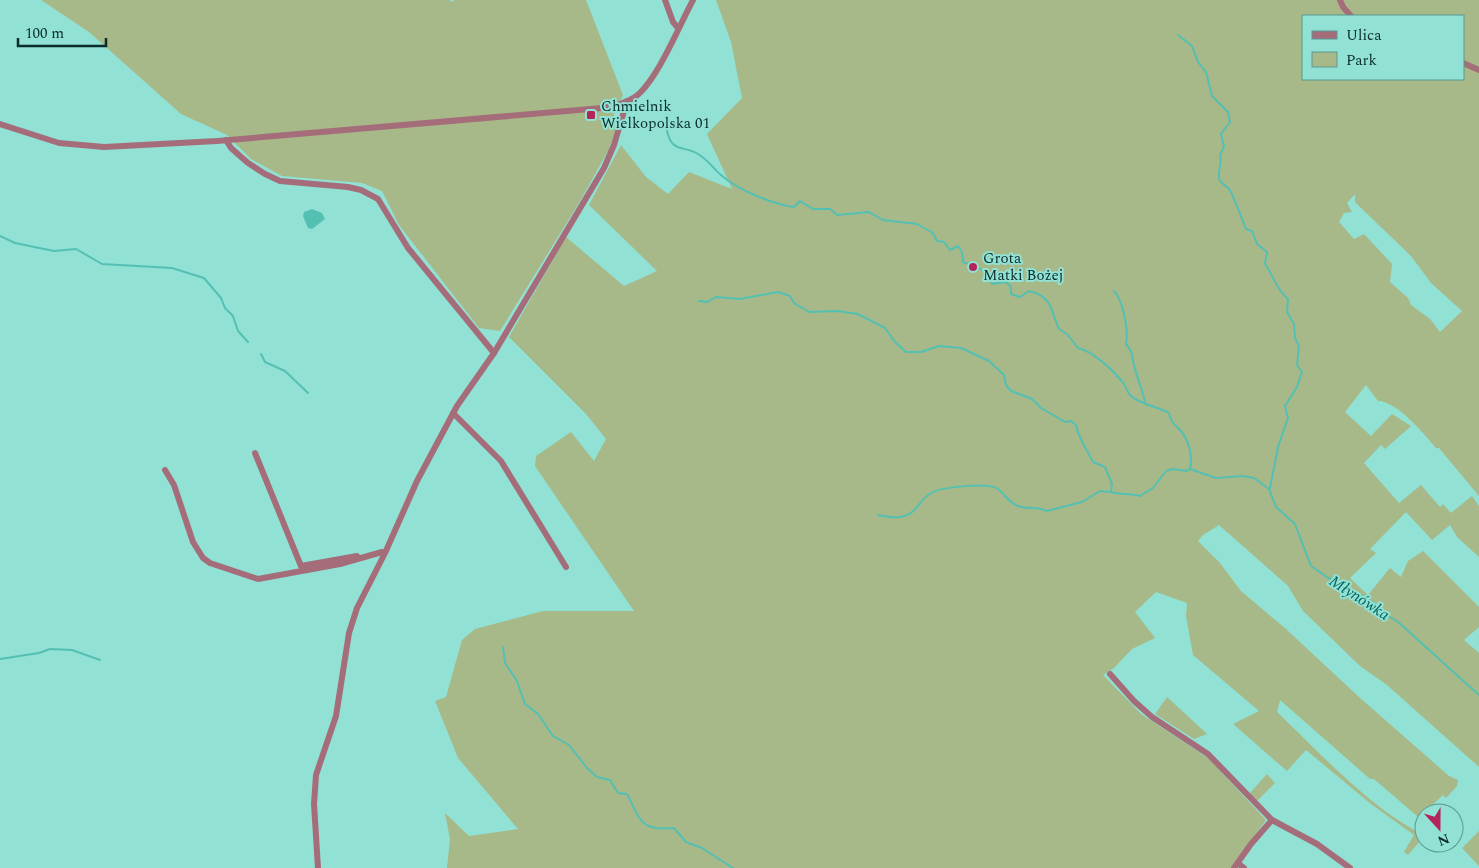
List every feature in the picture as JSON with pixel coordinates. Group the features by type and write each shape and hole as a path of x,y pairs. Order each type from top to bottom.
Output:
{"street":[{"path":"665,0 673,22 678,28"},
{"path":"0,124 39,138 72,145 104,147 226,140 602,108 627,102 636,96 649,82 693,0"},
{"path":"1340,0 1350,15"},
{"path":"1464,63 1479,70"},
{"path":"318,868 314,804 316,775 336,716 350,626 417,481 453,413 494,353 604,168 614,145 627,102"},
{"path":"226,140 231,148 248,163 280,181 348,186 378,198 408,248 494,353"},
{"path":"453,413 501,461 566,567"},
{"path":"255,453 301,566 384,553"},
{"path":"165,470 174,485 193,542 203,558 210,563 258,579 340,564 384,553"},
{"path":"1110,674 1134,701 1152,717 1208,754 1272,820 1317,844 1350,868"},
{"path":"1244,868 1236,866 1272,820"}],"green space":[{"path":"41,0 450,0 451,2 455,0 586,0 623,95 614,114 616,129 609,149 579,203 500,331 479,328 399,225 382,191 362,183 282,176 251,159 227,135 181,114 89,32"},
{"path":"716,0 1479,0 1479,496 1439,448 1436,448 1402,412 1385,402 1378,401 1366,385 1345,412 1371,436 1392,414 1411,426 1385,449 1381,445 1364,463 1399,503 1421,485 1440,507 1443,504 1451,513 1472,496 1479,506 1479,557 1457,537 1450,525 1432,540 1406,512 1370,549 1376,553 1350,578 1368,595 1390,568 1401,577 1408,561 1423,551 1479,607 1479,627 1464,640 1479,653 1479,767 1387,685 1360,666 1303,611 1288,586 1219,525 1203,535 1198,541 1220,563 1241,591 1286,629 1359,697 1449,776 1458,780 1457,786 1446,798 1443,795 1435,803 1414,803 1414,813 1374,779 1370,779 1280,700 1277,712 1366,796 1414,830 1414,835 1371,804 1306,750 1287,771 1233,724 1259,711 1193,655 1186,616 1187,603 1156,592 1135,612 1155,638 1132,649 1114,668 1103,675 1141,714 1208,758 1266,820 1231,868 447,868 450,839 445,813 469,836 518,829 458,758 435,701 446,697 462,640 475,629 543,611 634,611 535,466 536,456 571,432 594,461 606,439 586,414 509,337 566,237 624,286 657,271 589,205 621,145 646,177 668,194 689,172 732,189 707,134 742,98 731,42","holes":["1355,194 1355,202 1411,256 1431,283 1462,311 1440,332 1430,319 1411,305 1408,298 1390,282 1392,264 1364,234 1354,239 1339,222 1344,213 1352,212 1347,203"]},
{"path":"1167,697 1207,734 1194,739 1155,714"},
{"path":"1267,774 1275,783 1257,801 1250,793"},
{"path":"1479,831 1479,866 1464,850 1464,846"},
{"path":"1414,835 1414,848 1408,855 1404,852"}],"water":[{"path":"312,209 322,213 325,219 312,229 308,228 303,216 304,212"}],"waterway":[{"path":"1178,35 1192,46 1198,62 1206,72 1212,96 1228,112 1230,122 1221,134 1224,147 1220,155 1220,180 1230,191 1246,229 1252,231 1257,244 1267,252 1265,264 1278,287 1288,299 1287,312 1294,324 1295,338 1299,346 1297,365 1302,372 1297,387 1285,406 1288,418 1278,447 1270,488"},
{"name":"Młynówka","path":"667,131 669,138 675,146 698,154 728,181 756,195 776,203 794,207 800,201 813,209 830,209 837,215 869,212 883,220 917,224 933,233 937,241 944,242 950,250 958,246 962,252 963,262 985,272 992,284 1006,282 1011,287 1011,294 1020,297 1029,291 1043,297 1050,305 1059,329 1067,334 1078,348 1090,353 1109,368 1134,398 1169,413 1172,421 1188,443 1191,454 1190,469 1216,478 1243,476 1254,478 1269,489 1276,507 1295,524 1311,566 1374,603 1379,611 1397,621 1479,695"},
{"path":"0,236 15,243 54,251 76,249 102,264 172,268 204,278 221,298 225,308 233,316 238,331 248,342"},
{"path":"1114,291 1123,308 1127,332 1126,344 1132,354 1145,403"},
{"path":"699,301 707,302 716,297 740,299 778,292 790,296 794,303 809,312 837,311 858,314 885,328 895,342 906,352 921,352 939,346 961,348 989,361 1004,375 1006,385 1011,391 1032,399 1041,408 1065,422 1071,421 1076,425 1093,462 1105,467 1112,484 1111,492 1140,496 1153,488 1166,471 1173,469 1186,471 1190,469"},
{"path":"261,354 265,362 285,371 308,393"},
{"path":"878,515 895,517 908,515 931,493 965,486 993,487 1018,506 1047,511 1082,502 1100,491 1111,492"},
{"path":"503,647 505,663 517,681 525,704 538,714 553,736 569,745 587,768 597,777 610,780 618,793 627,794 635,811 648,826 663,829 674,828 686,842 702,848 733,868"},
{"path":"0,659 39,653 50,649 72,650 100,660"}],"place":[{"name":"Chmielnik Wielkopolska 01","path":"591,115"},
{"name":"Grota Matki Bożej","path":"973,267"}]}
